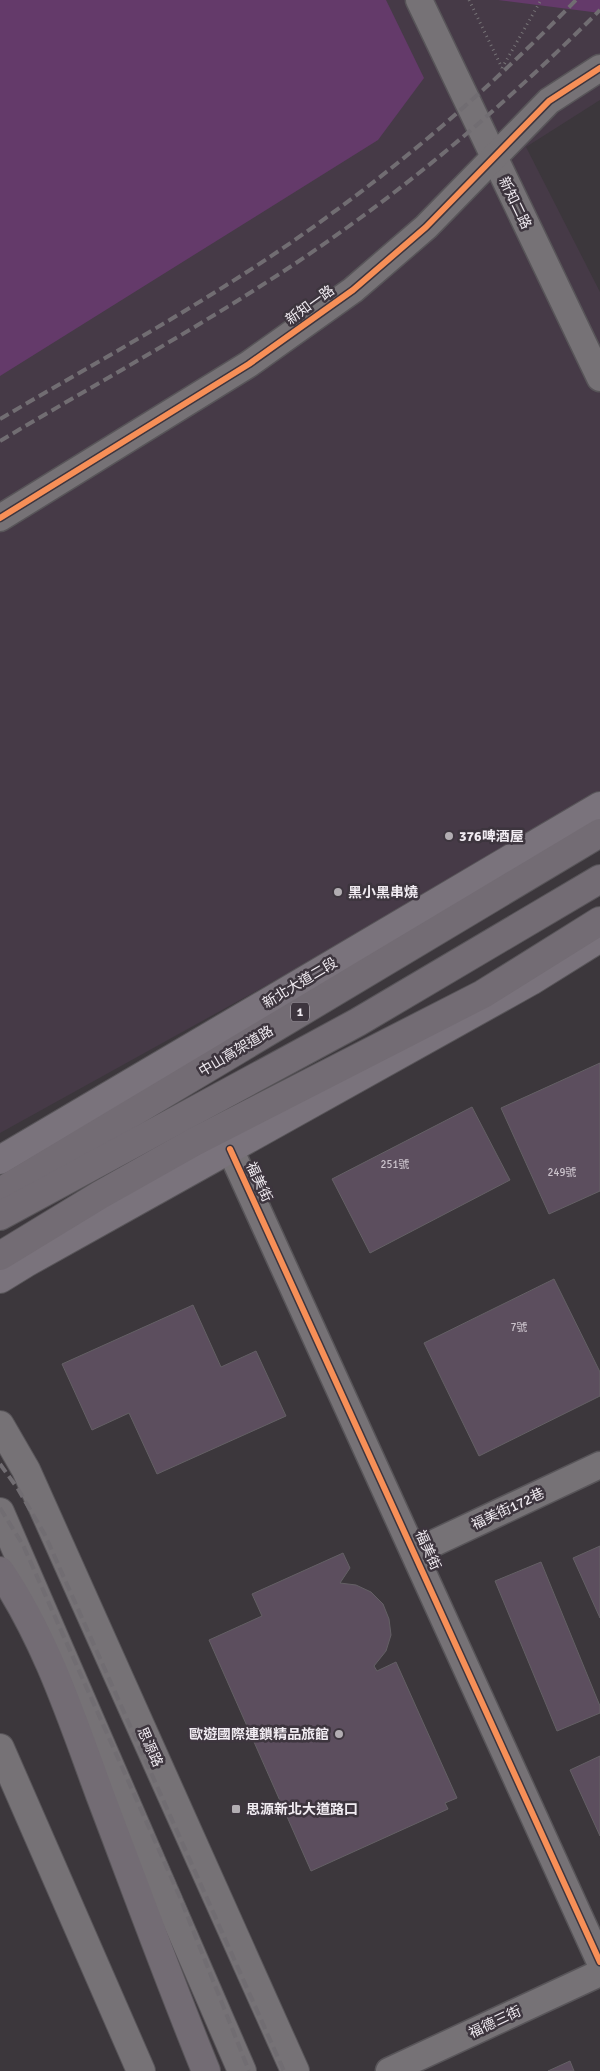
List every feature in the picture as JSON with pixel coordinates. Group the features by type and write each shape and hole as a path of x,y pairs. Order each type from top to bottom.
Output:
{"highway":[{"name":"中山高架道路","path":"0,1192 600,833"},
{"path":"0,1216 358,1022 600,879"},
{"path":"0,1256 100,1195 194,1142 483,994 600,921"},
{"path":"0,1570 34,1631 62,1693 166,1973 206,2071"}],"main road":[{"name":"新北大道二段","path":"0,1160 600,806"},
{"path":"0,1279 530,982 600,938"},
{"name":"思源路","path":"0,1426 26,1470 295,2071"},
{"path":"0,1512 242,2071"},
{"path":"0,1748 141,2071"}],"street":[{"name":"新知二路","path":"419,0 600,378"},
{"name":"新知一路","path":"0,518 249,364 353,290 426,227 549,101 600,68"},
{"name":"福美街","path":"230,1149 600,1962"},
{"name":"福美街172巷","path":"415,1552 600,1465"},
{"name":"福德三街","path":"389,2071 600,1973"}],"path":[{"path":"469,0 502,68 542,0"}],"shaded area":[{"path":"0,0 600,0 600,100 526,147 600,292 600,796 388,918 0,1133"},
{"path":"0,0 386,0 424,78 378,140 0,376"},
{"path":"498,0 600,0 600,13"}],"building":[{"path":"600,1063 600,1191 549,1214 501,1108"},
{"path":"472,1107 510,1180 370,1253 332,1179"},
{"path":"554,1279 600,1372 600,1396 479,1456 424,1343"},
{"path":"193,1305 221,1367 256,1351 286,1416 157,1474 129,1413 92,1430 62,1364"},
{"path":"600,1546 600,1618 573,1558"},
{"name":"歐遊國際連鎖精品旅館","path":"343,1553 350,1568 340,1583 356,1585 371,1592 383,1604 389,1619 391,1635 386,1651 374,1666 377,1671 396,1662 457,1798 445,1803 448,1809 311,1871 209,1640 262,1616 252,1594"},
{"path":"541,1562 600,1706 600,1713 557,1731 495,1581"},
{"path":"600,1756 600,1836 570,1770"},
{"path":"570,2061 574,2071 548,2071"}],"railway":[{"path":"0,419 210,295 292,242 364,190 458,112 576,0"},
{"path":"0,441 175,339 304,258 345,229 477,125 600,10"},
{"path":"0,1464 18,1489 45,1535 284,2071"},
{"path":"0,1508 23,1545 179,1895 249,2071"}],"cycle path":[{"path":"0,518 249,364 353,290 426,227 549,101 600,68"},
{"path":"230,1149 600,1962"}],"place":[{"name":"376啤酒屋","path":"449,836"},
{"name":"黑小黑串燒","path":"338,892"},
{"name":"歐遊國際連鎖精品旅館","path":"339,1734"},
{"name":"思源新北大道路口","path":"236,1809"}]}
